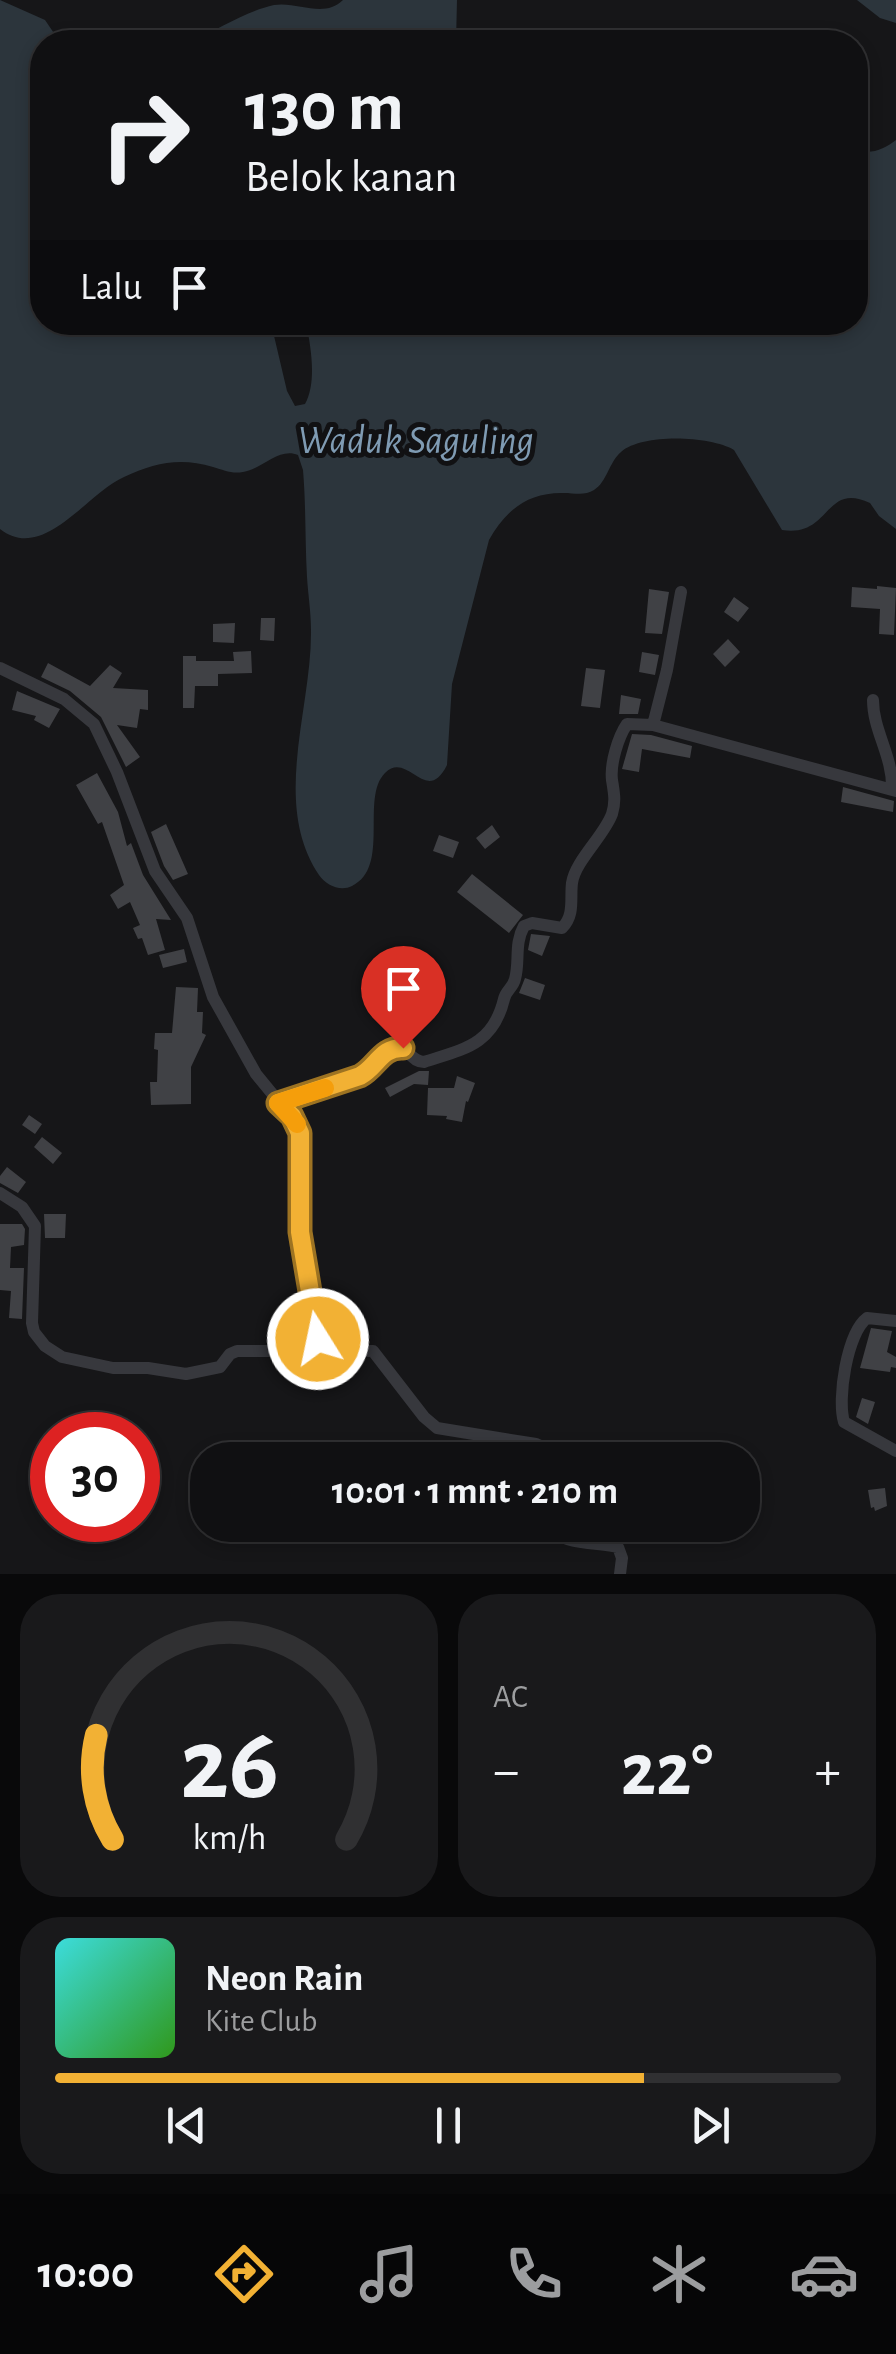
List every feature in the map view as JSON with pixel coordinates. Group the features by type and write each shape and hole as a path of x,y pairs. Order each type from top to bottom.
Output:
{"street":[{"path":"653,725 681,592"},
{"path":"0,668 64,699 94,724 155,871 187,918 213,997 256,1074 292,1116 300,1133 300,1232 320,1350"},
{"path":"278,1103 369,1072 381,1056 397,1047 416,1061 424,1062 480,1041 497,1021 504,994 515,982 517,944 524,926 532,923 559,928 567,924 573,880 608,824 616,803 612,775 623,728 633,722 653,725 894,790 892,770 874,718 873,700"},
{"path":"0,1193 22,1207 35,1226 34,1332 62,1357 101,1366 186,1374 220,1367 237,1351 289,1346 373,1350 429,1424 447,1431 522,1442"},
{"path":"896,1320 867,1318 860,1324 848,1357 841,1401 844,1422 896,1451"},
{"path":"590,1542 618,1547 622,1558 620,1574"}],"water":[{"name":"Waduk Saguling","path":"0,0 45,20 52,30 30,30 30,335 274,335 287,391 295,406 305,404 311,385 308,335 868,335 868,152 896,140 896,529 870,503 855,498 835,504 810,526 782,530 734,450 694,439 660,439 631,446 617,456 602,482 591,492 539,496 519,505 489,540 452,684 447,765 432,781 401,768 385,773 375,799 370,864 364,877 352,886 338,888 319,875 305,847 298,817 297,755 311,630 303,470 298,455 277,456 239,472 189,462 157,465 124,477 48,532 32,538 16,537 0,529"},
{"path":"343,0 457,0 456,30 215,30 274,5 336,6"},
{"path":"857,0 896,0 896,23 880,18"}],"building":[{"path":"852,587 896,588 894,635 879,634 880,609 851,607"},
{"path":"649,589 669,592 662,634 645,633"},
{"path":"734,597 749,608 738,622 724,612"},
{"path":"261,618 275,618 274,641 260,640"},
{"path":"235,623 234,643 213,642 213,624"},
{"path":"728,639 740,652 725,667 713,654"},
{"path":"251,651 252,673 218,674 218,686 195,686 194,708 183,708 183,656 196,656 196,661 234,661 233,652"},
{"path":"642,652 659,655 655,675 639,672"},
{"path":"48,663 90,686 110,665 122,673 113,688 148,690 148,710 140,709 137,728 117,725 140,757 126,767 101,717 70,691 41,677"},
{"path":"586,668 605,670 600,708 581,706"},
{"path":"17,691 60,709 49,728 34,720 36,716 12,710"},
{"path":"621,695 641,699 638,714 619,714"},
{"path":"632,734 692,746 690,758 642,749 639,772 622,769"},
{"path":"97,773 118,812 127,846 131,843 143,875 171,920 156,919 165,950 148,955 142,938 138,939 133,928 140,925 130,902 118,909 110,895 124,885 102,822 98,824 76,785"},
{"path":"843,787 894,801 893,812 841,802"},
{"path":"166,824 188,874 173,880 151,832"},
{"path":"492,825 500,837 485,849 476,838"},
{"path":"439,835 459,842 453,858 433,851"},
{"path":"472,874 523,915 509,933 457,892"},
{"path":"531,934 550,936 542,956 528,950"},
{"path":"184,949 187,962 163,968 159,955"},
{"path":"525,978 545,985 540,1000 519,993"},
{"path":"176,987 198,988 197,1012 203,1012 202,1033 206,1035 191,1067 191,1104 151,1105 150,1082 157,1082 155,1033 172,1033"},
{"path":"419,1071 429,1071 428,1085 414,1084 390,1097 385,1088"},
{"path":"457,1076 475,1083 462,1122 427,1115 428,1088 454,1088"},
{"path":"29,1115 42,1124 35,1134 22,1125"},
{"path":"42,1137 62,1153 53,1164 34,1147"},
{"path":"7,1167 26,1182 18,1193 0,1183"},
{"path":"44,1214 66,1214 65,1238 45,1238"},
{"path":"0,1224 22,1224 25,1229 24,1245 11,1247 10,1268 24,1268 22,1319 9,1318 11,1291 0,1290"},
{"path":"871,1328 892,1331 887,1352 896,1357 896,1368 891,1367 890,1372 860,1368"},
{"path":"862,1398 875,1402 868,1424 856,1417"},
{"path":"885,1488 887,1506 875,1511 868,1490"}],"slow traffic":[{"path":"297,1124 278,1103 325,1088"}],"route":[{"path":"318,1339 300,1232 300,1133 292,1116 278,1103 360,1076 369,1072 386,1051 403,1048"}]}
